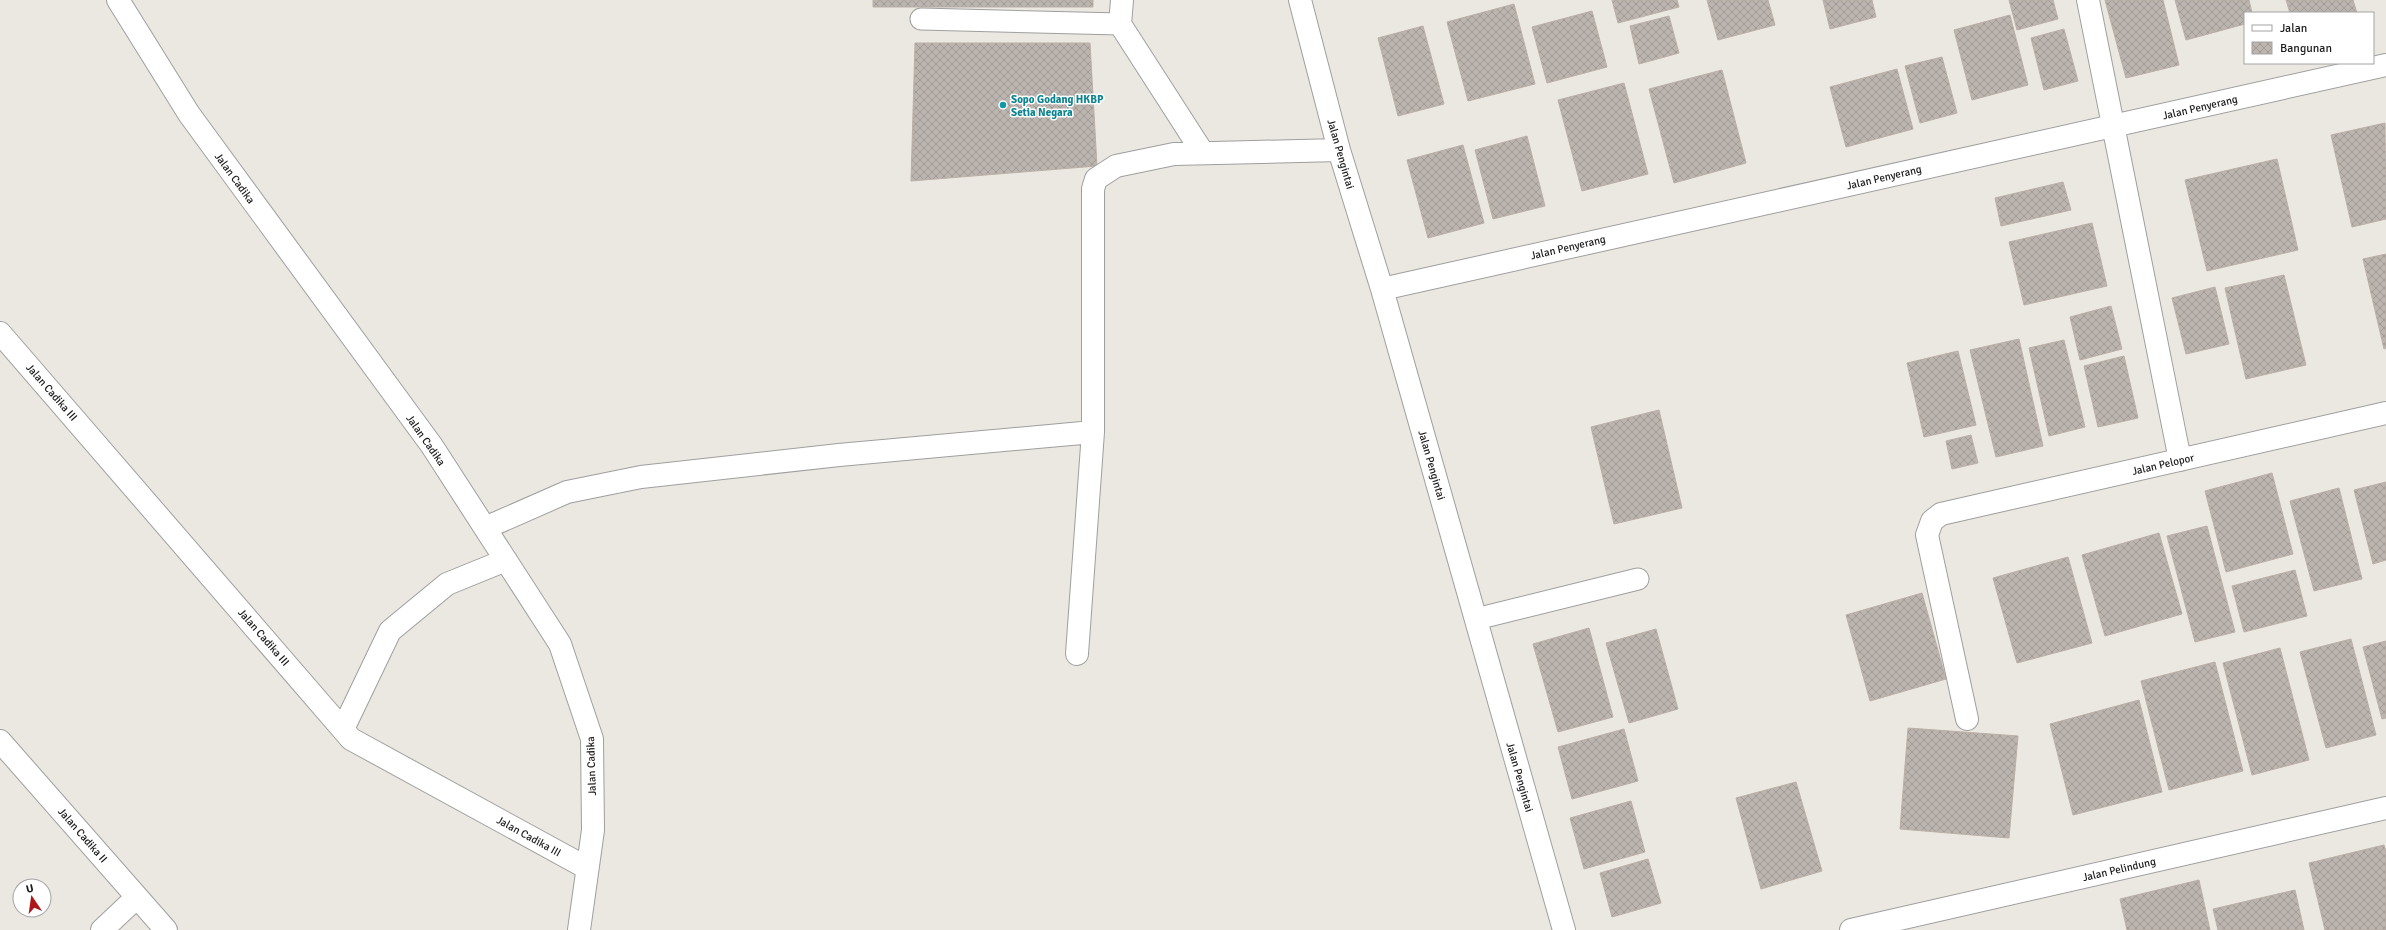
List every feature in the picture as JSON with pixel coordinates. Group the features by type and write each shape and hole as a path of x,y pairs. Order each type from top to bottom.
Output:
{"street":[{"name":"Jalan Cadika","path":"118,0 188,114 432,446 560,644 592,738 593,830 579,930"},
{"path":"1122,0 1120,24 1203,153"},
{"name":"Jalan Pengintai","path":"1300,0 1339,150 1382,289 1564,930"},
{"path":"2088,0 2180,460"},
{"name":"Jalan Penyerang","path":"1382,289 2386,65"},
{"path":"1077,654 1093,432 1093,188 1096,179 1116,166 1174,154 1339,150"},
{"name":"Jalan Cadika III","path":"0,333 351,739 588,868"},
{"name":"Jalan Pelopor","path":"1967,718 1927,535 1932,521 1941,514 2386,413"},
{"path":"485,528 567,492 641,477 839,455 1093,432"},
{"path":"343,728 390,631 448,584 506,560"},
{"name":"Jalan Cadika II","path":"0,741 166,930"},
{"name":"Jalan Pelindung","path":"1851,930 2386,808"},
{"path":"102,930 137,897"}],"lane":[{"path":"921,19 1120,24"},
{"path":"1476,619 1638,579"}],"building":[{"path":"873,0 1093,0 1093,7 873,7"},
{"path":"1612,0 1677,0 1679,7 1618,23"},
{"path":"1707,0 1768,0 1775,25 1718,40"},
{"path":"1823,0 1872,0 1876,17 1830,29"},
{"path":"2009,0 2053,0 2058,19 2017,30"},
{"path":"2105,0 2163,0 2179,65 2126,78"},
{"path":"2175,0 2249,0 2252,12 2244,12 2244,24 2186,40"},
{"path":"2286,0 2353,0 2357,12 2290,12"},
{"path":"1514,4 1535,84 1468,101 1447,22"},
{"path":"1592,11 1607,67 1547,83 1532,27"},
{"path":"2010,15 2028,85 1972,100 1954,30"},
{"path":"1669,16 1679,53 1639,64 1630,26"},
{"path":"1423,26 1444,104 1398,116 1378,38"},
{"path":"2064,29 2078,81 2044,90 2031,38"},
{"name":"Sopo Godang HKBP Setia Negara","path":"915,43 1090,43 1097,166 911,181"},
{"path":"1942,57 1957,113 1920,123 1905,66"},
{"path":"1897,69 1913,129 1846,147 1830,87"},
{"path":"1722,70 1746,163 1674,183 1649,89"},
{"path":"1624,83 1648,174 1582,191 1558,100"},
{"path":"2385,123 2386,219 2352,227 2331,135"},
{"path":"1527,136 1545,206 1493,219 1475,150"},
{"path":"1463,145 1484,223 1428,238 1407,160"},
{"path":"2277,159 2298,250 2207,271 2185,180"},
{"path":"2063,182 2071,210 2001,226 1995,198"},
{"path":"2092,223 2107,286 2024,305 2009,242"},
{"path":"2386,254 2386,348 2384,349 2363,259"},
{"path":"2284,275 2306,365 2246,379 2225,288"},
{"path":"2215,287 2229,344 2186,354 2172,298"},
{"path":"2111,306 2122,349 2080,360 2070,317"},
{"path":"2019,339 2043,446 1996,457 1970,350"},
{"path":"2064,340 2085,427 2049,436 2029,348"},
{"path":"1958,351 1976,425 1924,437 1907,363"},
{"path":"2124,356 2138,418 2098,427 2084,366"},
{"path":"1659,410 1682,508 1614,524 1591,427"},
{"path":"1971,435 1978,463 1952,469 1946,441"},
{"path":"2272,473 2293,554 2226,572 2205,491"},
{"path":"2386,482 2386,560 2373,564 2354,490"},
{"path":"2339,488 2362,579 2314,591 2290,501"},
{"path":"2207,526 2235,632 2195,642 2167,536"},
{"path":"2159,533 2182,614 2105,636 2082,555"},
{"path":"2068,557 2092,643 2017,663 1993,578"},
{"path":"2295,570 2307,616 2244,632 2232,586"},
{"path":"1922,593 1946,679 1870,701 1846,615"},
{"path":"1589,628 1613,717 1558,732 1533,644"},
{"path":"1656,629 1678,709 1629,723 1606,643"},
{"path":"2351,639 2376,735 2326,748 2300,652"},
{"path":"2386,641 2386,718 2382,719 2363,647"},
{"path":"2280,648 2309,760 2252,775 2223,663"},
{"path":"2215,662 2243,771 2169,790 2141,681"},
{"path":"2139,700 2162,792 2073,815 2050,724"},
{"path":"1908,728 2018,736 2009,838 1900,829"},
{"path":"1624,729 1638,781 1572,799 1558,747"},
{"path":"1796,782 1822,871 1761,889 1736,798"},
{"path":"1631,801 1645,852 1584,869 1570,818"},
{"path":"2384,845 2386,852 2386,930 2325,930 2309,863"},
{"path":"1648,859 1661,903 1612,917 1600,873"},
{"path":"2199,880 2210,930 2127,930 2120,899"},
{"path":"2295,890 2304,930 2218,930 2213,909"}],"place":[{"name":"Sopo Godang HKBP Setia Negara","path":"1003,105"}]}
